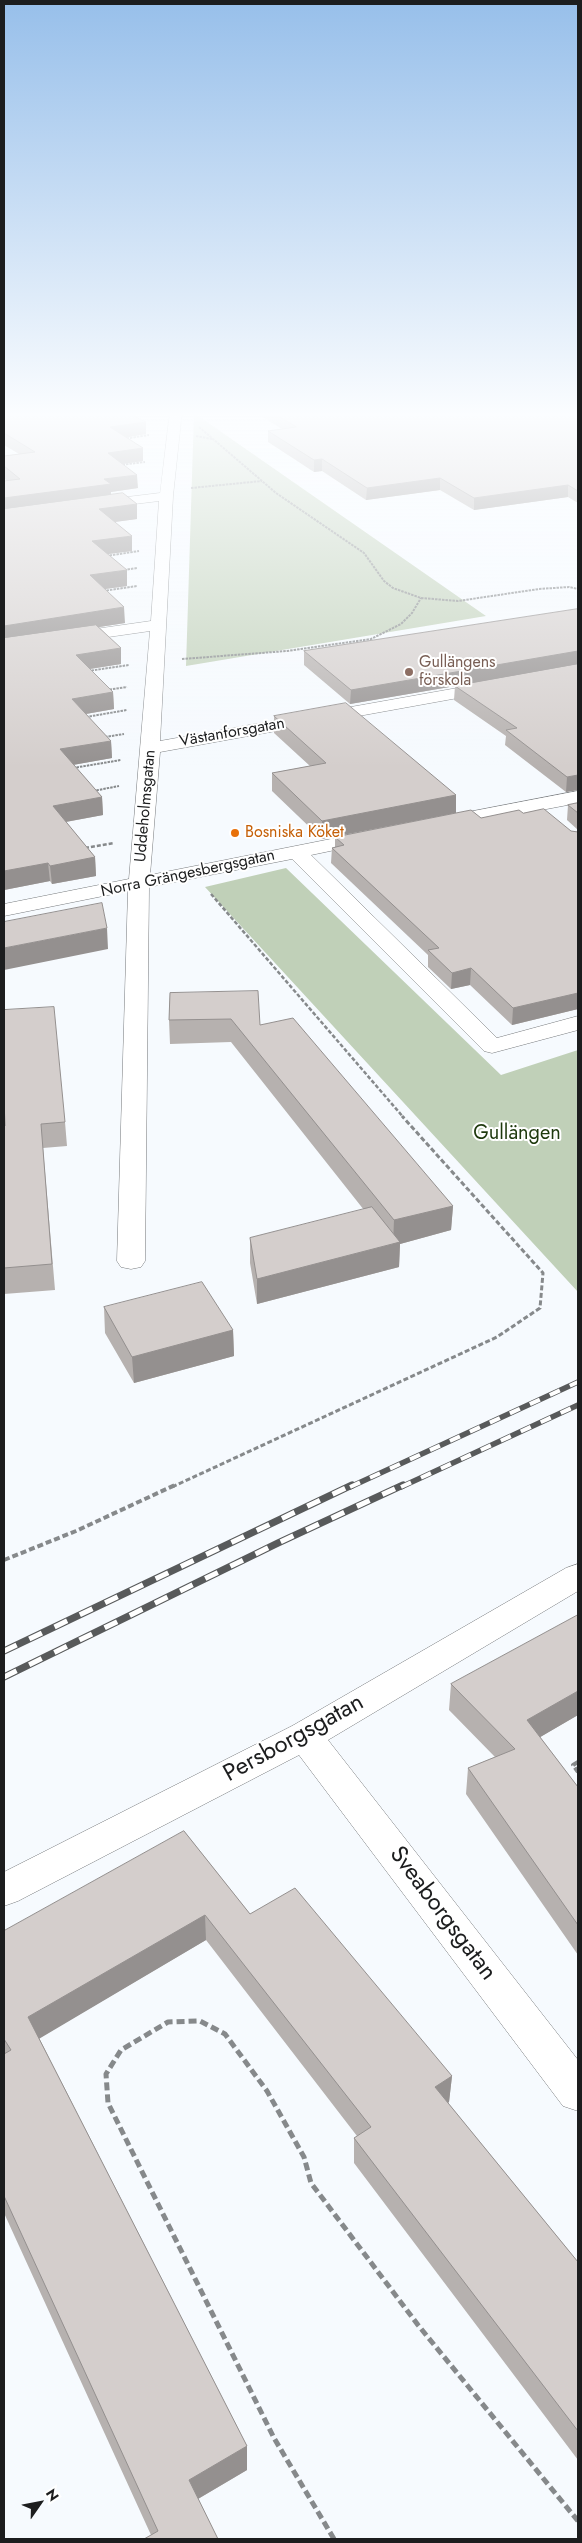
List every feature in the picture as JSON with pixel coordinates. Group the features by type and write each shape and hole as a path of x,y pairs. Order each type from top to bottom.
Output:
{"street":[{"name":"Uddeholmsgatan","path":"131,1261 139,884 151,748 163,531"},
{"path":"4,647 157,625"},
{"name":"Västanforsgatan","path":"151,748 510,684"},
{"path":"420,828 578,797"},
{"path":"534,806 556,823"},
{"name":"Norra Grängesbergsgatan","path":"4,910 392,833"},
{"path":"296,851 492,1046 578,1023"},
{"name":"Persborgsgatan","path":"4,1890 305,1736 578,1576"},
{"name":"Sveaborgsgatan","path":"305,1736 578,2092"}],"path":[{"path":"331,531 364,553 384,582 393,588 421,598 458,601 539,589 569,587 578,589"},
{"path":"99,556 147,550"},
{"path":"117,571 145,567"},
{"path":"97,592 144,584"},
{"path":"80,673 155,661 249,652 287,651 371,639 384,634 414,614 421,598"},
{"path":"98,692 135,686"},
{"path":"78,718 133,709"},
{"path":"102,737 132,732"},
{"path":"72,768 130,758"},
{"path":"90,791 128,785"},
{"path":"78,850 114,843"},
{"path":"4,1560 76,1531 498,1337 540,1308 543,1273 369,1079 210,893"},
{"path":"578,1762 573,1765 578,1772"},
{"path":"334,2539 274,2438 108,2103 106,2074 121,2050 168,2022 200,2021 225,2034 267,2091 304,2158 311,2183 418,2325 578,2521"}],"green space":[{"path":"190,531 363,531 486,616 186,666"},
{"name":"Gullängen","path":"286,868 501,1075 578,1050 578,1292 205,887"}],"building":[{"path":"4,531 125,531 132,536 92,541 127,570 90,575 124,607 4,626"},
{"path":"578,609 578,651 351,690 304,651"},
{"path":"96,625 121,648 76,655 113,692 72,699 111,741 60,749 102,797 53,806 95,857 50,866 48,863 4,871 4,638"},
{"path":"578,664 578,775 567,777 506,730 517,728 455,686"},
{"path":"346,703 456,795 322,821 272,773 326,763 274,716"},
{"path":"578,803 578,813 568,805"},
{"path":"544,809 571,831 578,832 578,993 513,1008 471,968 452,973 428,950 439,948 332,848 344,845 335,837 471,810 481,818 519,810 523,813"},
{"path":"102,903 107,928 4,948 4,922"},
{"path":"258,991 260,1025 293,1018 453,1206 394,1220 231,1019 169,1020 170,993"},
{"path":"54,1007 65,1122 41,1124 52,1264 4,1268 4,1010"},
{"path":"372,1207 400,1242 257,1279 250,1238"},
{"path":"202,1282 233,1330 132,1357 104,1307"},
{"path":"578,1615 578,1691 527,1720 578,1787 578,1925 468,1768 515,1749 451,1684"},
{"path":"184,1831 250,1914 295,1888 452,2076 435,2087 578,2262 578,2431 354,2138 371,2127 205,1915 28,2017 247,2446 189,2480 218,2539 144,2539 158,2531 4,2196 4,2054 11,2050 4,2039 4,1931"}],"railway":[{"path":"350,1487 578,1382"},
{"path":"401,1487 578,1405"},
{"path":"4,1651 352,1485"},
{"path":"4,1677 278,1543 403,1485"}],"place":[{"name":"Gullängens förskola","path":"409,672"},
{"name":"Bosniska Köket","path":"235,833"}]}
